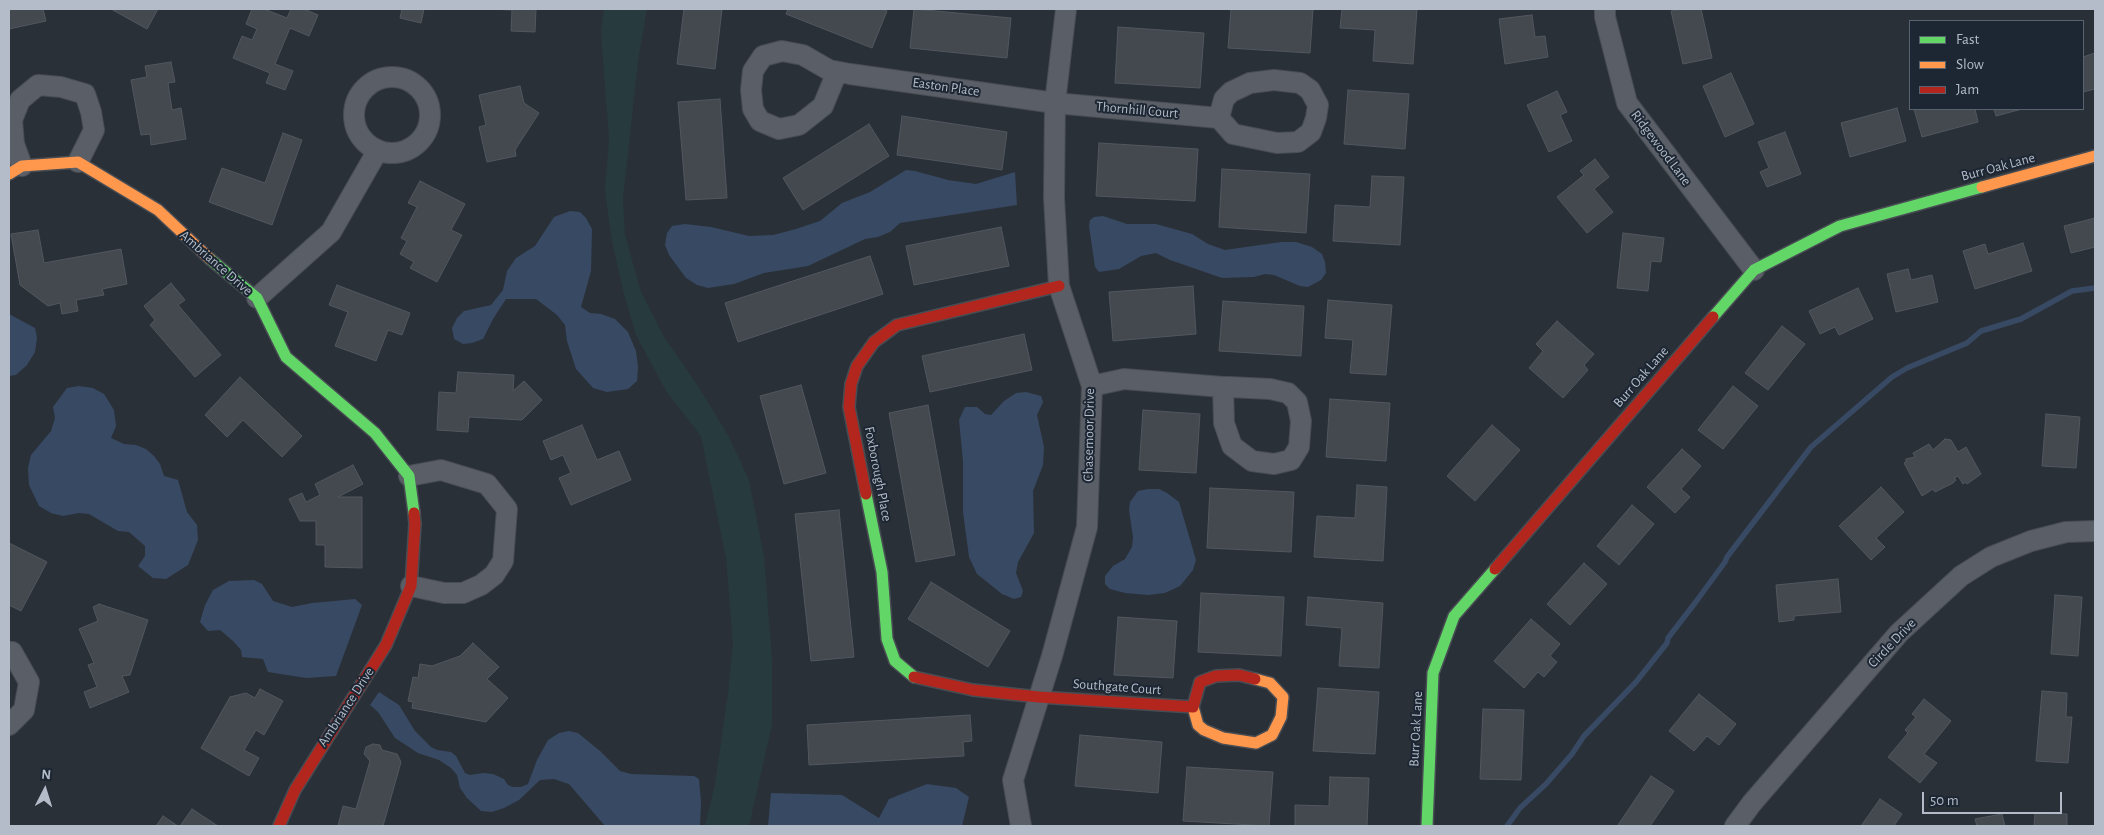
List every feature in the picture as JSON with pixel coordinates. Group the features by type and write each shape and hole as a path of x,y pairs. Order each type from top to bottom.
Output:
{"street":[{"name":"Chasemoor Drive","path":"1021,826 1013,780 1052,656 1087,527 1092,386 1059,286 1054,198 1055,103 1066,9"},
{"name":"Ridgewood Lane","path":"1605,9 1605,17 1626,103 1754,270"},
{"name":"Easton Place","path":"837,72 823,106 799,126 779,129 760,120 753,109 751,90 753,71 764,56 782,51 803,55 829,70 837,72 1055,103"},
{"path":"1274,80 1300,83 1310,90 1318,105 1311,132 1298,142 1277,143 1233,134 1219,118 1224,99 1231,92 1250,84 1274,80"},
{"path":"38,85 62,87 85,94 94,130 78,162 16,170 12,120 20,100 38,85"},
{"name":"Thornhill Court","path":"1055,103 1219,118"},
{"path":"257,298 331,232 378,150"},
{"name":"Burr Oak Lane","path":"1426,826 1433,673 1454,616 1754,270 1840,226 2095,156"},
{"name":"Ambriance Drive","path":"78,162 158,210 208,258 257,298 286,356 375,433 409,476 415,524 411,586 386,645 299,782 279,826"},
{"name":"Foxborough Place","path":"1039,697 973,690 914,677 895,661 887,639 882,572 849,407 851,384 857,366 874,342 897,325 1059,286"},
{"path":"1092,386 1124,379 1270,389 1288,393 1297,402 1301,421 1299,447 1292,460 1274,464 1252,461 1232,446 1224,423 1223,387"},
{"path":"409,476 442,470 487,484 507,509 503,562 494,575 481,585 463,593 444,594 411,586"},
{"name":"Circle Drive","path":"1735,826 1752,803 1899,633 1961,576 1991,558 2031,541 2066,532 2095,531"},
{"path":"9,652 12,652 29,682 24,710 9,725"},
{"path":"1238,674 1270,683 1283,698 1281,717 1272,735 1256,743 1223,738 1204,730 1198,725 1193,707 1200,682 1216,676 1238,674"},
{"name":"Southgate Court","path":"1039,697 1193,707"}],"green space":[{"path":"604,9 647,9 638,61 623,198 625,235 641,292 664,337 698,386 728,435 749,480 764,557 772,658 772,725 749,826 705,826 715,784 733,643 726,558 701,436 666,391 636,335 612,241 605,191 609,139 601,32"}],"water":[{"path":"906,170 948,180 976,184 1015,172 1017,205 900,223 890,232 878,237 865,239 808,266 764,273 734,284 708,288 697,285 686,278 669,255 665,245 667,233 672,226 685,224 711,227 749,236 773,235 796,229 820,221 842,203 870,192"},
{"path":"570,211 580,212 592,229 591,271 581,307 590,313 601,314 615,319 628,332 636,351 637,381 628,389 607,392 593,388 576,369 567,341 565,325 557,315 536,299 506,299 483,339 463,344 454,339 452,328 457,318 464,311 491,305 503,290 507,271 516,258 535,246 554,217"},
{"path":"1103,216 1127,224 1156,224 1192,234 1208,244 1225,250 1281,242 1296,242 1312,247 1322,254 1326,273 1321,280 1308,287 1300,286 1274,275 1265,274 1254,277 1222,278 1170,260 1156,253 1141,256 1119,269 1099,272 1095,267 1089,226 1090,220 1094,217"},
{"path":"9,314 35,328 37,338 35,352 27,365 16,375 9,376"},
{"path":"79,386 93,388 104,394 114,410 116,426 111,438 124,444 136,445 146,449 160,464 164,476 178,480 187,512 197,525 198,540 188,565 166,579 153,578 138,566 145,556 145,546 129,532 118,531 89,514 79,513 63,516 51,513 39,506 29,485 28,468 31,455 51,431 55,418 53,407 67,388"},
{"path":"1026,392 1041,396 1043,402 1037,415 1044,447 1043,465 1033,491 1034,533 1018,562 1016,573 1023,591 1021,597 1014,599 1002,594 977,574 969,557 963,512 963,461 959,420 965,407 977,407 985,414 991,415 1004,401 1016,393"},
{"path":"1159,489 1179,502 1196,560 1193,570 1180,586 1165,593 1148,595 1125,593 1110,589 1105,584 1105,576 1113,566 1125,559 1132,547 1130,502 1138,491"},
{"path":"254,580 262,584 273,601 292,607 355,599 362,605 336,676 306,678 268,672 263,659 242,657 241,650 220,630 208,631 200,622 205,605 213,590 229,581"},
{"path":"379,692 399,705 415,731 431,747 451,752 456,756 465,773 470,775 493,774 504,779 508,785 513,787 521,787 528,784 537,760 548,740 559,733 569,731 578,733 620,771 631,774 694,776 699,779 701,802 700,826 605,826 569,784 554,779 540,780 519,800 504,808 492,812 481,811 467,798 460,788 457,775 451,768 439,760 418,753 395,738 378,712 370,705"},
{"path":"927,784 956,788 969,797 962,826 768,826 771,793 842,795 879,818 889,799"}],"building":[{"path":"9,9 43,9 46,21 9,29"},
{"path":"111,9 158,9 147,29"},
{"path":"252,9 264,9 287,18 291,9 304,9 318,15 309,36 290,28 275,64 293,71 285,90 266,83 270,73 233,58 242,36 252,40 257,29 246,24"},
{"path":"402,9 424,9 421,23 400,18"},
{"path":"487,9 536,9 535,32 511,31 512,10"},
{"path":"684,9 722,9 715,69 677,64"},
{"path":"788,9 881,9 887,11 872,48 786,14"},
{"path":"914,9 1011,18 1007,58 910,48"},
{"path":"1231,9 1313,9 1310,53 1228,48"},
{"path":"1342,9 1417,9 1413,64 1373,61 1375,30 1340,28"},
{"path":"1701,9 1712,58 1683,64 1671,11"},
{"path":"1532,15 1535,37 1545,36 1548,57 1505,64 1499,19"},
{"path":"1118,27 1204,33 1200,88 1115,83"},
{"path":"2095,53 2095,89 2084,92 2084,57"},
{"path":"171,62 175,82 168,83 172,110 181,108 186,139 151,145 150,134 141,135 131,80 147,77 145,66"},
{"path":"1731,73 1754,124 1725,137 1703,86"},
{"path":"520,86 524,103 539,113 515,150 516,156 487,162 479,127 486,125 479,95"},
{"path":"1348,90 1409,94 1405,149 1344,144"},
{"path":"1557,91 1567,112 1560,115 1572,141 1549,152 1527,105"},
{"path":"720,99 727,198 686,200 678,102"},
{"path":"1897,108 1906,141 1850,157 1841,123"},
{"path":"1914,110 1975,110 1978,122 1922,137"},
{"path":"1994,110 2018,110 1996,116"},
{"path":"902,116 1007,132 1002,170 897,155"},
{"path":"869,124 889,156 803,210 783,178"},
{"path":"1785,132 1801,174 1767,187 1760,172 1769,168 1758,142"},
{"path":"283,133 302,140 272,225 209,202 222,168 265,183"},
{"path":"1099,143 1198,149 1195,201 1096,196"},
{"path":"1595,159 1609,177 1594,189 1613,212 1587,233 1557,197 1584,175 1580,171"},
{"path":"1222,169 1310,174 1306,233 1219,227"},
{"path":"1372,176 1404,177 1400,245 1333,241 1335,205 1370,207"},
{"path":"420,181 465,204 451,230 462,235 437,282 410,268 414,262 400,254 407,241 401,238 417,207 408,203"},
{"path":"2095,218 2095,247 2071,253 2064,226"},
{"path":"1001,227 1009,266 914,285 906,246"},
{"path":"38,230 44,263 121,249 127,284 102,289 104,295 76,300 78,311 62,314 60,303 48,306 20,285 11,234"},
{"path":"1623,233 1664,238 1661,262 1651,261 1648,291 1617,288"},
{"path":"2023,243 2032,271 1975,289 1963,251 1985,244 1988,254"},
{"path":"870,256 883,294 738,342 725,303"},
{"path":"1908,269 1911,280 1932,275 1938,302 1896,312 1887,274"},
{"path":"171,283 185,300 178,305 221,355 195,377 150,325 155,320 144,306"},
{"path":"337,285 410,313 402,335 388,330 376,361 335,346 348,312 329,305"},
{"path":"1193,286 1196,334 1113,341 1109,292"},
{"path":"1858,288 1873,319 1839,335 1835,327 1820,334 1809,311"},
{"path":"1328,300 1392,305 1386,375 1350,373 1353,340 1325,338"},
{"path":"1223,301 1304,306 1301,356 1219,351"},
{"path":"1557,321 1594,354 1584,365 1588,370 1563,398 1529,368 1543,351 1536,344"},
{"path":"1782,326 1805,344 1768,390 1745,373"},
{"path":"1024,334 1032,370 930,392 922,356"},
{"path":"458,372 514,375 513,391 524,381 542,400 522,420 469,417 468,432 437,430 439,392 456,393"},
{"path":"240,377 302,436 282,457 243,420 227,437 205,415"},
{"path":"801,385 826,473 784,484 760,396"},
{"path":"1733,386 1758,406 1723,449 1698,430"},
{"path":"1330,399 1390,403 1386,461 1326,457"},
{"path":"928,405 955,555 916,562 889,413"},
{"path":"1143,410 1200,414 1196,473 1139,470"},
{"path":"2046,414 2080,417 2076,468 2042,466"},
{"path":"582,425 597,460 619,451 631,480 571,505 559,478 571,473 563,455 551,460 543,441"},
{"path":"1492,425 1520,450 1475,501 1447,476"},
{"path":"1945,439 1951,440 1958,452 1966,447 1981,474 1967,484 1966,482 1963,484 1958,476 1954,478 1956,480 1953,483 1935,492 1933,489 1922,496 1904,463 1906,459 1915,457 1913,453 1929,444 1933,450"},
{"path":"1682,449 1701,466 1681,489 1690,497 1675,513 1647,487"},
{"path":"353,465 363,484 338,497 362,497 362,568 325,567 325,545 316,545 316,521 300,521 289,499 302,493 306,502 320,495 315,484"},
{"path":"1357,485 1387,487 1383,561 1314,557 1317,516 1355,518"},
{"path":"1881,487 1904,512 1876,538 1885,547 1871,560 1839,526"},
{"path":"1210,488 1294,492 1291,552 1207,548"},
{"path":"1632,505 1654,524 1619,565 1597,546"},
{"path":"839,510 854,657 811,661 795,514"},
{"path":"9,543 47,562 21,611 9,605"},
{"path":"1584,563 1607,584 1570,625 1547,604"},
{"path":"1838,579 1841,612 1794,616 1794,620 1779,622 1776,585"},
{"path":"931,582 1010,631 988,667 908,619"},
{"path":"1201,593 1284,597 1281,656 1198,652"},
{"path":"2055,595 2082,597 2078,656 2051,654"},
{"path":"1308,597 1383,603 1379,668 1339,666 1342,628 1306,625"},
{"path":"99,604 148,620 130,675 122,676 129,692 90,708 84,692 97,687 88,665 94,663 79,629 98,621 93,607"},
{"path":"1118,617 1177,621 1173,678 1114,675"},
{"path":"1531,619 1560,644 1550,656 1557,662 1544,677 1538,672 1524,688 1494,661"},
{"path":"473,643 499,667 487,679 508,698 486,722 412,708 413,702 408,701 413,677 418,678 420,664 432,666 460,656"},
{"path":"1318,688 1379,692 1375,754 1313,751"},
{"path":"260,689 283,701 264,735 256,730 244,750 259,758 249,776 201,748 230,697 246,693 255,698"},
{"path":"2042,691 2067,693 2066,717 2072,717 2068,763 2036,761"},
{"path":"1699,694 1736,724 1719,745 1707,736 1694,751 1669,731"},
{"path":"1924,699 1951,721 1924,754 1937,763 1920,783 1888,757 1908,733 1905,730 1916,717 1912,714"},
{"path":"1483,709 1524,710 1521,780 1480,779"},
{"path":"970,715 972,741 963,742 964,756 809,765 807,725"},
{"path":"1080,735 1162,742 1158,793 1075,786"},
{"path":"373,744 380,745 382,750 397,754 401,762 383,826 338,826 343,806 356,809 370,761 364,754 366,747"},
{"path":"1187,767 1273,772 1269,826 1183,821"},
{"path":"1651,776 1674,791 1650,826 1618,825"},
{"path":"1330,777 1369,778 1367,826 1295,826 1295,805 1329,806"},
{"path":"1880,799 1902,814 1894,826 1861,826"},
{"path":"192,809 218,826 180,826"},
{"path":"2035,813 2067,814 2067,826 2034,826"},
{"path":"2002,814 2005,826 1977,826 1975,819"},
{"path":"163,816 178,826 156,826"}],"waterway":[{"path":"1507,826 1520,808 1546,784 1572,754 1584,736 1636,682 1667,643 1668,638 1727,557 1811,447 1892,377 1907,368 1967,343 1981,331 2021,319 2072,291 2095,288"}],"traffic: fast":[{"path":"1713,317 1754,270 1840,226 1982,187"},
{"path":"210,259 257,298 286,357 375,433 409,476 414,513"},
{"path":"866,494 882,572 887,639 895,661 914,677"},
{"path":"1427,826 1433,673 1454,616 1495,569"}],"traffic: slow":[{"path":"1982,187 2095,156"},
{"path":"9,174 22,166 78,162 158,210 210,259"},
{"path":"1193,707 1198,725 1204,730 1223,738 1256,743 1272,735 1281,717 1283,697 1270,683 1255,679"}],"traffic: jam":[{"path":"866,494 849,407 851,384 857,366 874,342 897,325 1059,286"},
{"path":"1495,569 1713,317"},
{"path":"279,826 295,790 386,645 411,586 414,513"},
{"path":"914,677 973,690 1039,697 1193,707 1200,682 1216,676 1239,675 1255,679"}]}
